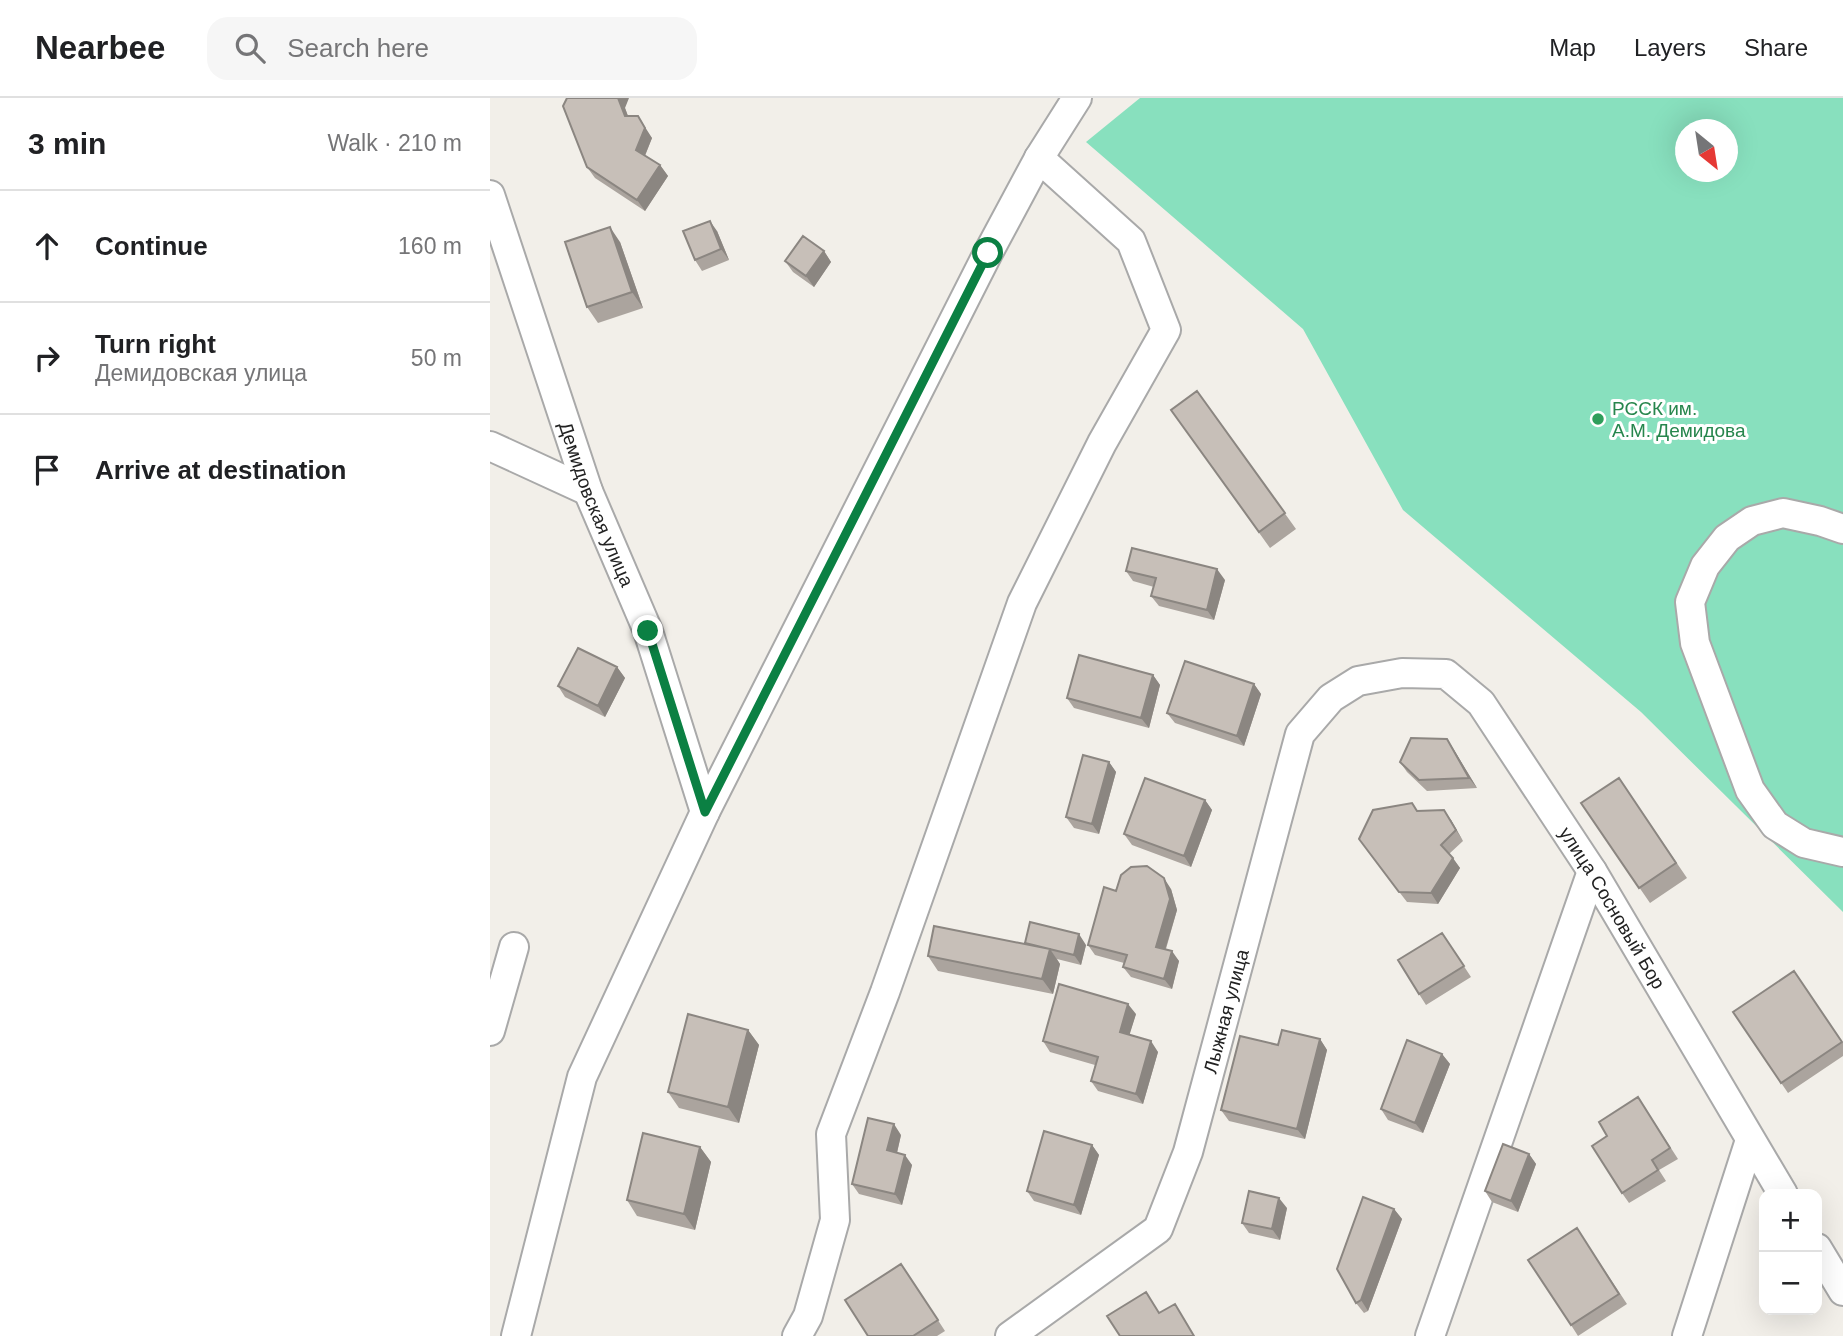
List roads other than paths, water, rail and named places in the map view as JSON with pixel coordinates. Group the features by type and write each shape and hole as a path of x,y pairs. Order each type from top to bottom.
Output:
{"street":[{"path":"516,1336 582,1077 705,812 988,253 1039,158 1077,98"},
{"path":"797,1336 808,1316 835,1220 831,1134 890,979 1022,603 1102,443 1167,330 1131,241 1039,158"},
{"name":"Демидовская улица","path":"490,195 588,491 648,631 705,812"},
{"path":"490,446 588,491"},
{"path":"1843,530 1820,521 1783,513 1752,521 1727,538 1705,566 1690,601 1695,643 1750,790 1775,825 1804,843 1843,852"},
{"name":"улица Сосновый Бор","path":"1402,673 1446,674 1481,702 1592,871 1780,1189"},
{"name":"Лыжная улица","path":"1010,1336 1158,1229 1188,1152 1300,734 1331,698 1358,681 1402,673"},
{"path":"1430,1336 1592,871"},
{"path":"490,1031 514,947"},
{"path":"1687,1336 1750,1140"},
{"path":"1819,1252 1843,1291"}],"place":[{"name":"РССК им. А.М. Демидова","path":"1598,419"}]}
